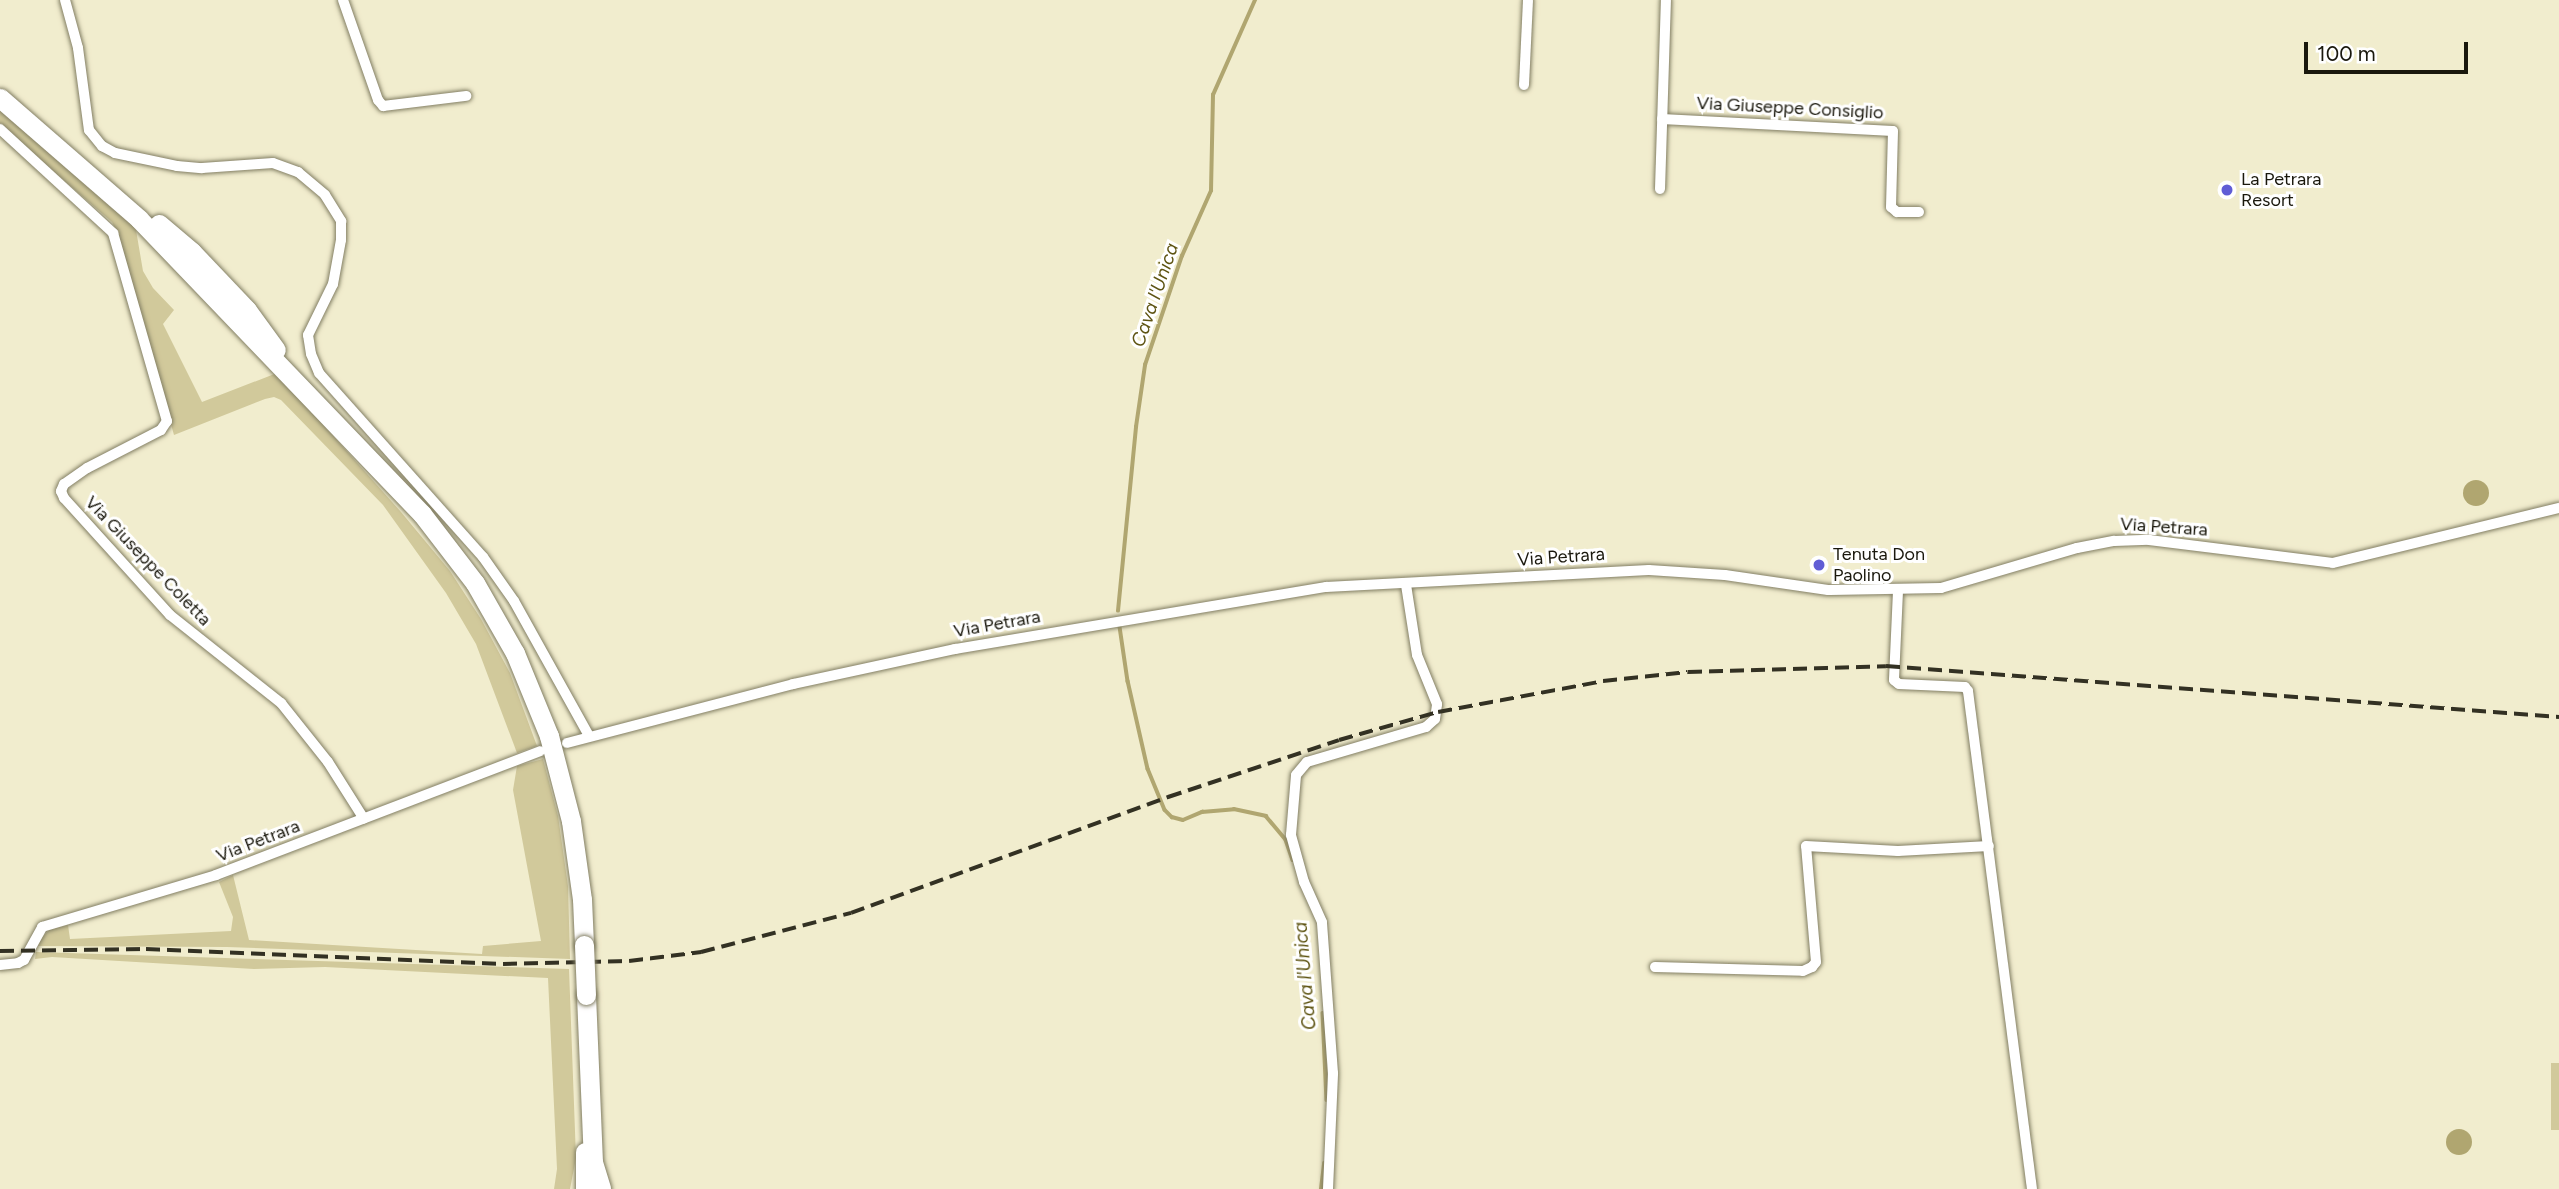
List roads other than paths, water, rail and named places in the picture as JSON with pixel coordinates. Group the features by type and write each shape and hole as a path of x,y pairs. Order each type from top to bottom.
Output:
{"highway":[{"path":"0,87 192,251 247,310 316,400 422,514 453,552 475,583 515,653 541,713 564,789 579,872 594,1189"},
{"path":"0,98 139,219 273,361 316,400"},
{"path":"584,1189 589,1102"},
{"path":"593,1162 601,1189"}],"street":[{"path":"65,0 78,48 89,130 102,146 115,153 177,166 202,168 273,163 298,172 325,195 341,221 341,240 333,284 308,335 311,354 319,373 483,557 514,601 589,736"},
{"path":"343,0 377,100 383,106 467,96"},
{"path":"1524,85 1528,0"},
{"path":"1660,189 1666,0"},
{"name":"Via Giuseppe Consiglio","path":"1662,119 1893,131 1891,207 1897,212 1919,212"},
{"name":"Via Giuseppe Coletta","path":"0,129 113,233 167,421 161,430 87,468 64,484 61,491 64,498 170,615 281,703 328,762 364,818"},
{"name":"Via Petrara","path":"566,743 793,684 955,649 1326,587 1406,585 1649,569 1725,575 1828,590 1898,591 1960,584 2077,548 2114,541 2149,540 2333,563 2559,508"},
{"path":"1328,1189 1333,1073 1322,922 1304,882 1291,835 1295,785 1300,767 1307,762 1426,727 1435,719 1437,704 1417,655 1406,585"},
{"path":"1898,591 1894,680 1899,684 1965,687 1968,691 2032,1189"},
{"name":"Via Petrara","path":"0,965 24,960 42,927 216,875 540,751"},
{"path":"1655,967 1803,971 1812,967 1816,962 1806,846 1898,851 1989,846"}],"waterway":[{"name":"Cava l'Unica","path":"1118,611 1136,427 1145,365 1182,256 1211,191 1213,95 1255,0"},
{"name":"Cava l'Unica","path":"1120,627 1128,681 1148,769 1165,810 1172,817 1183,820 1202,812 1234,809 1266,816 1286,840 1293,860"},
{"name":"Cava l'Unica","path":"1323,1013 1327,1100"},
{"name":"Cava l'Unica","path":"1321,1189 1324,1163"}],"railway":[{"path":"0,951 146,949 503,964 629,961 701,952 851,913 1168,797 1339,740 1438,712 1603,681 1688,672 1886,666 2559,717"}],"place":[{"name":"La Petrara Resort","path":"2227,190"},
{"name":"Tenuta Don Paolino","path":"1819,565"}]}
